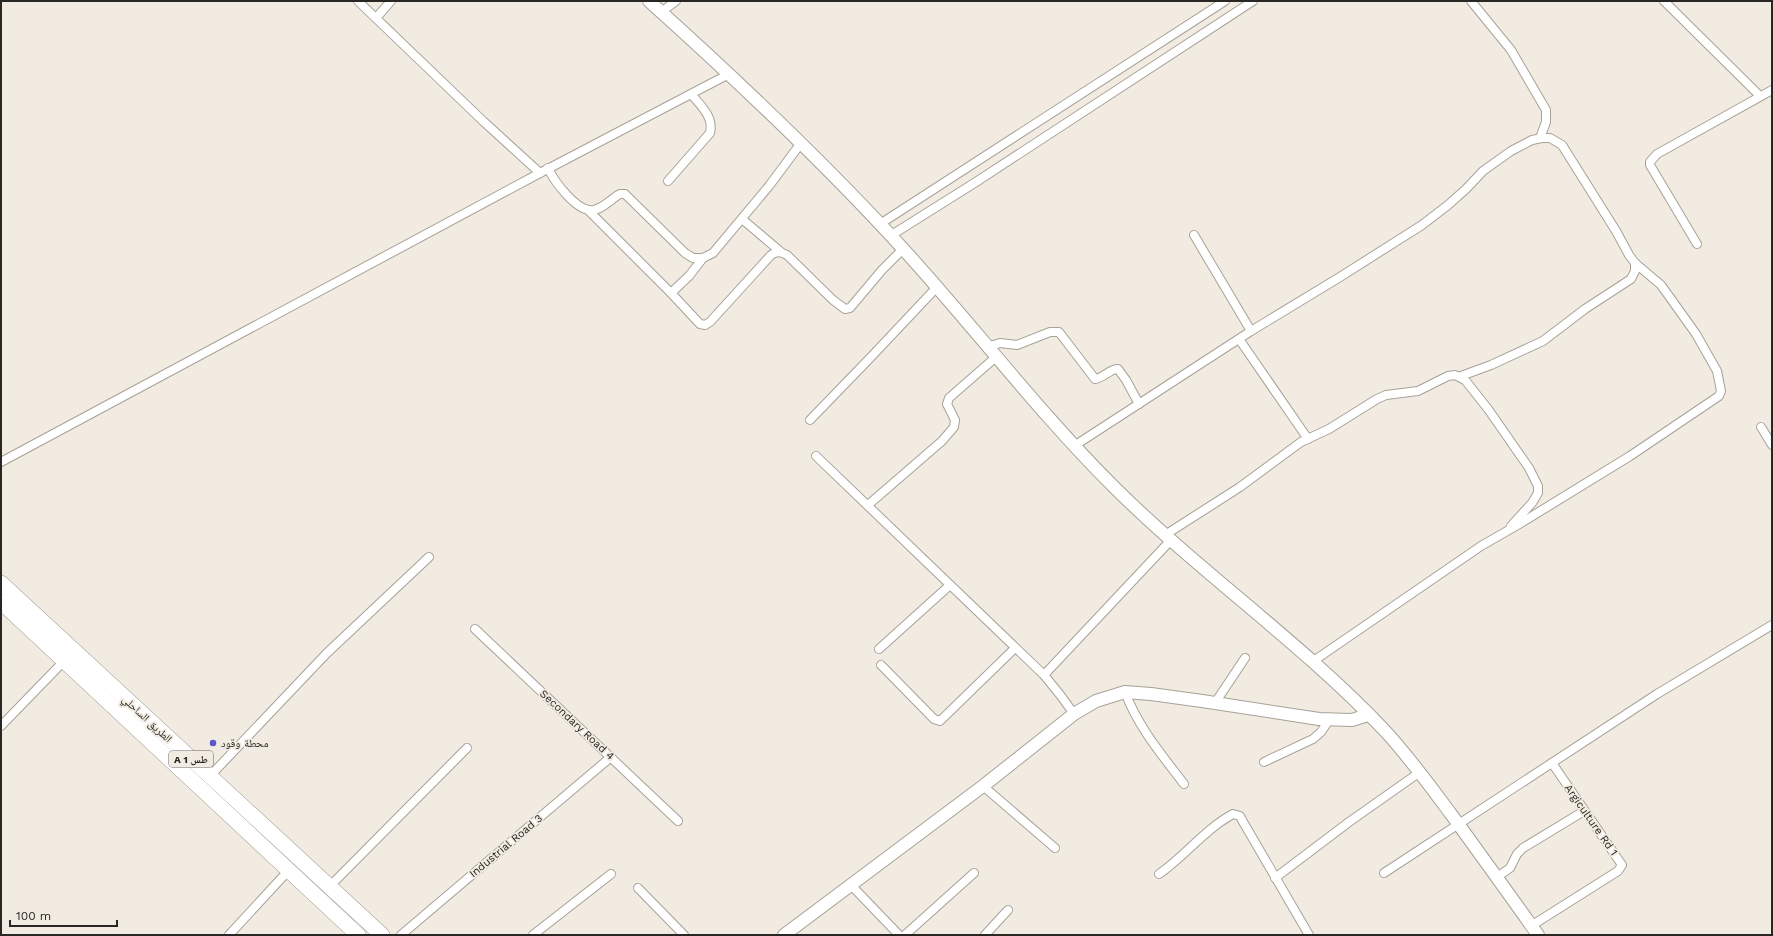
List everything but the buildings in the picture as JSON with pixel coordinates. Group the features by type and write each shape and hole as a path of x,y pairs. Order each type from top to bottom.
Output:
{"highway":[{"name":"الطريق الساحلي","path":"1,583 69,656 358,935"},
{"name":"الطريق الساحلي","path":"1,602 69,656 210,776 382,935"}],"street":[{"path":"358,1 483,122 540,173"},
{"path":"376,18 391,1"},
{"path":"649,1 729,74 801,143 880,224 937,287 1074,446 1117,490 1168,538 1334,681 1404,752 1535,930"},
{"path":"661,12 676,1"},
{"path":"880,224 1225,1"},
{"path":"890,236 976,182 1253,1"},
{"path":"1471,1 1511,50 1546,110 1546,122 1540,138"},
{"path":"1664,1 1760,96"},
{"path":"1,462 548,168 729,74"},
{"path":"1697,244 1650,165 1650,162 1666,149 1772,90"},
{"path":"668,181 710,133 712,125 709,117 691,94"},
{"path":"1074,446 1251,331 1422,225 1448,205 1466,189 1482,171 1493,163 1532,140 1550,138 1562,145 1635,262 1661,285 1696,334 1717,371 1721,391 1719,396 1677,425 1450,566 1312,662"},
{"path":"671,293 689,276 703,258 713,253 742,219 801,143"},
{"path":"548,168 557,184 577,204 588,210 700,324 705,325 710,322 771,255 776,252 780,252"},
{"path":"588,210 596,210 620,194 625,194 685,253 694,258 703,258"},
{"path":"742,219 780,252 787,255 845,309 850,308 882,270 903,249"},
{"path":"1194,235 1251,331"},
{"path":"1044,676 1168,538 1292,449 1308,439 1329,430 1377,399 1386,395 1410,393 1448,376 1461,376 1542,341 1631,279 1635,271 1635,262"},
{"path":"810,420 872,357 937,287"},
{"path":"988,347 1000,343 1017,345 1050,332 1059,332 1095,379 1114,370 1118,370 1126,380 1139,404"},
{"path":"1239,339 1308,439"},
{"path":"868,505 942,441 954,427 955,420 947,404 950,398 996,357"},
{"path":"1461,376 1488,409 1529,468 1538,486 1538,493 1532,503 1506,532"},
{"path":"1761,427 1772,444"},
{"path":"816,456 1044,676 1074,714"},
{"path":"210,776 327,653 429,557"},
{"path":"879,649 950,585"},
{"path":"1384,873 1657,694 1772,625"},
{"name":"Secondary Road 4","path":"475,630 678,821"},
{"path":"881,666 934,719 940,721 1015,648"},
{"path":"1,726 69,656"},
{"path":"1215,703 1245,658"},
{"path":"784,935 850,884 983,786 1074,714 1096,701 1124,692 1152,694 1329,720 1352,720 1368,715"},
{"path":"1124,692 1131,709 1143,729 1184,784"},
{"path":"1264,762 1313,739 1321,732 1329,720"},
{"path":"330,886 467,748"},
{"name":"Industrial Road 3","path":"401,935 611,757"},
{"name":"Argiculture Rd 1","path":"1535,930 1621,868 1622,865 1584,812 1552,763"},
{"path":"1276,878 1349,822 1420,772"},
{"path":"983,786 1054,848"},
{"path":"1497,877 1510,868 1517,854 1523,848 1584,812"},
{"path":"1159,874 1179,859 1215,826 1233,814 1240,816 1309,935"},
{"path":"229,935 289,870"},
{"path":"905,935 974,873"},
{"path":"533,935 611,874"},
{"path":"850,884 899,935"},
{"path":"638,888 684,935"},
{"path":"985,935 1008,910"}],"place":[{"name":"محطة وقود","path":"213,743"}]}
